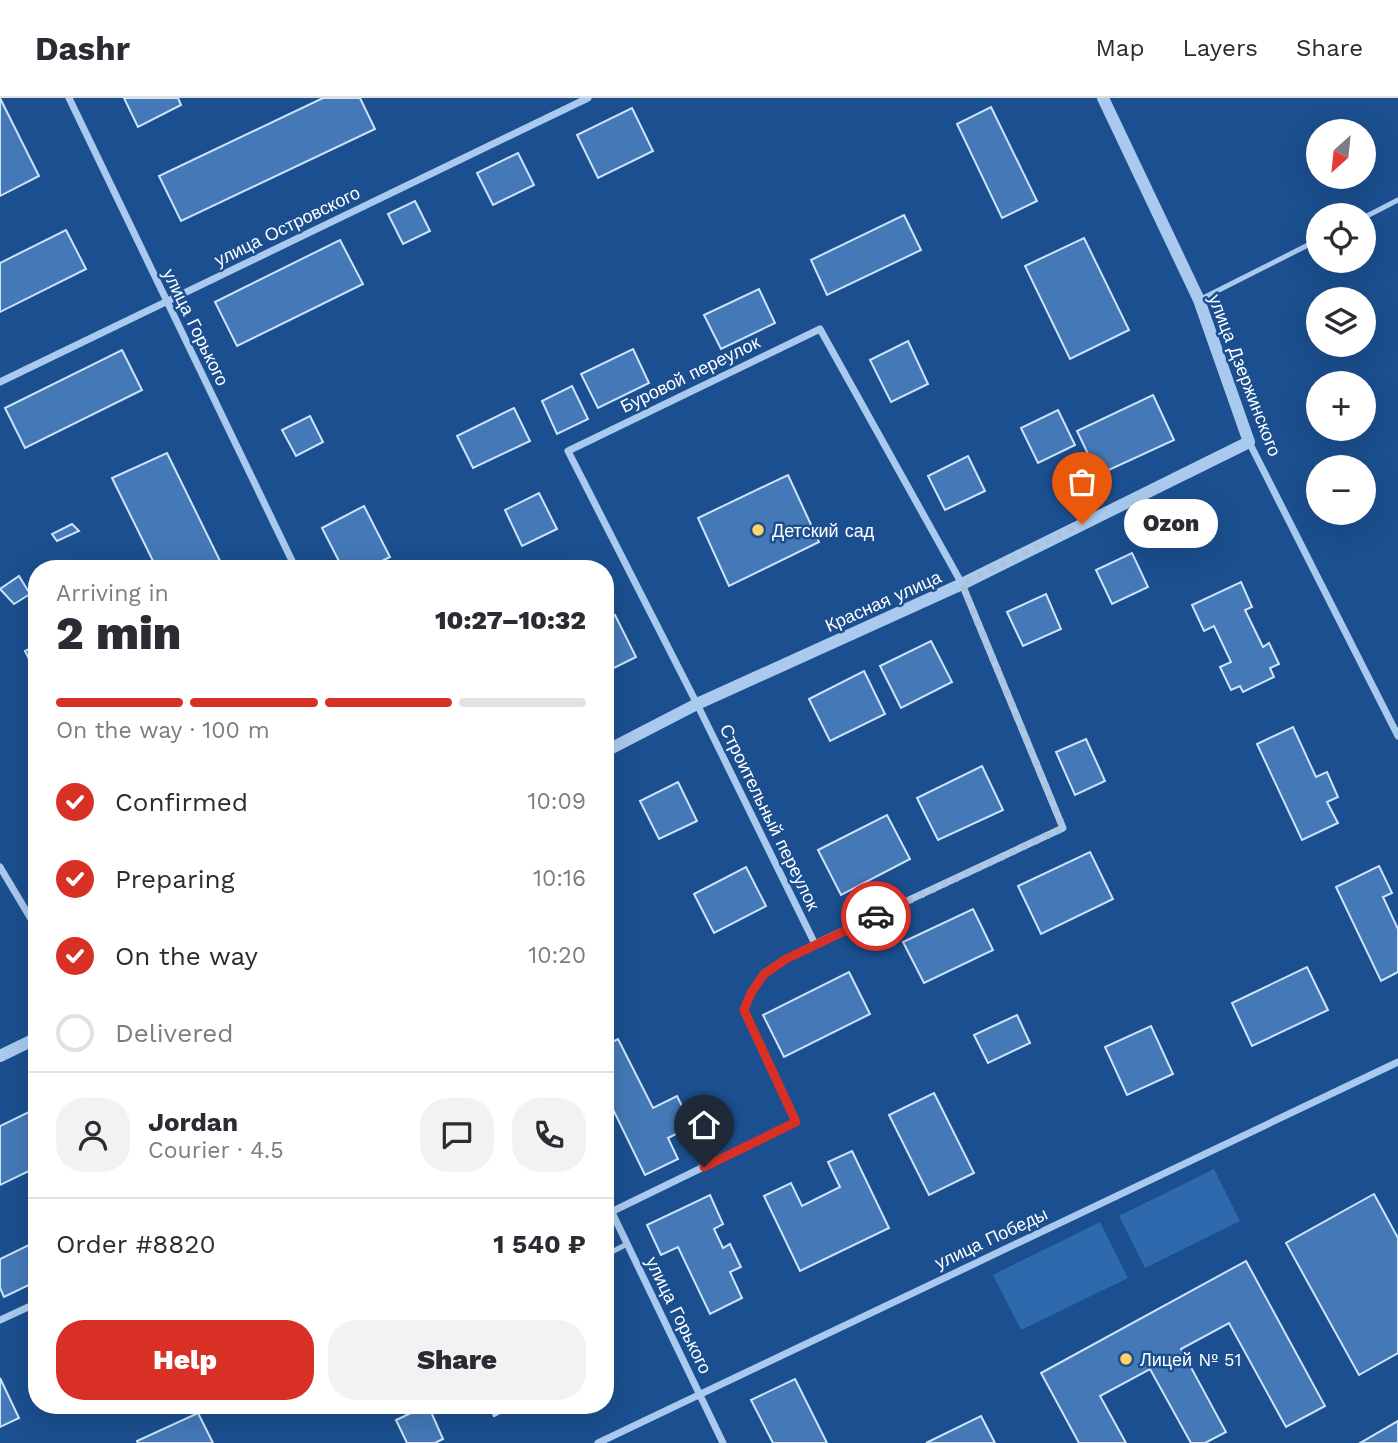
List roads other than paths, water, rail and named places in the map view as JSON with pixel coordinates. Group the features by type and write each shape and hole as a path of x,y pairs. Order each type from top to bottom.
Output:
{"street":[{"name":"улица Горького","path":"69,98 292,560"},
{"name":"улица Островского","path":"0,382 588,98"},
{"name":"улица Дзержинского","path":"1103,98 1199,300 1249,442 1398,736"},
{"name":"Буровой переулок","path":"697,704 568,451 820,329 962,584"},
{"name":"Красная улица","path":"614,747 697,704 962,584 1249,442"},
{"path":"614,1211 796,1122 744,1010 751,993 764,974 815,944 1063,828 962,584"},
{"name":"Строительный переулок","path":"697,704 815,944"},
{"path":"0,867 28,914"},
{"path":"0,1056 28,1042"},
{"name":"улица Победы","path":"598,1443 1398,1062"},
{"name":"улица Горького","path":"614,1218 723,1443"},
{"path":"0,1320 28,1307"}],"lane":[{"path":"1376,211 1398,200"},
{"path":"1199,300 1306,246"},
{"path":"614,1251 627,1244"}],"place":[{"name":"Ozon","path":"1082,524"},
{"name":"Детский сад","path":"758,530"},
{"name":"Лицей № 51","path":"1126,1359"}]}
